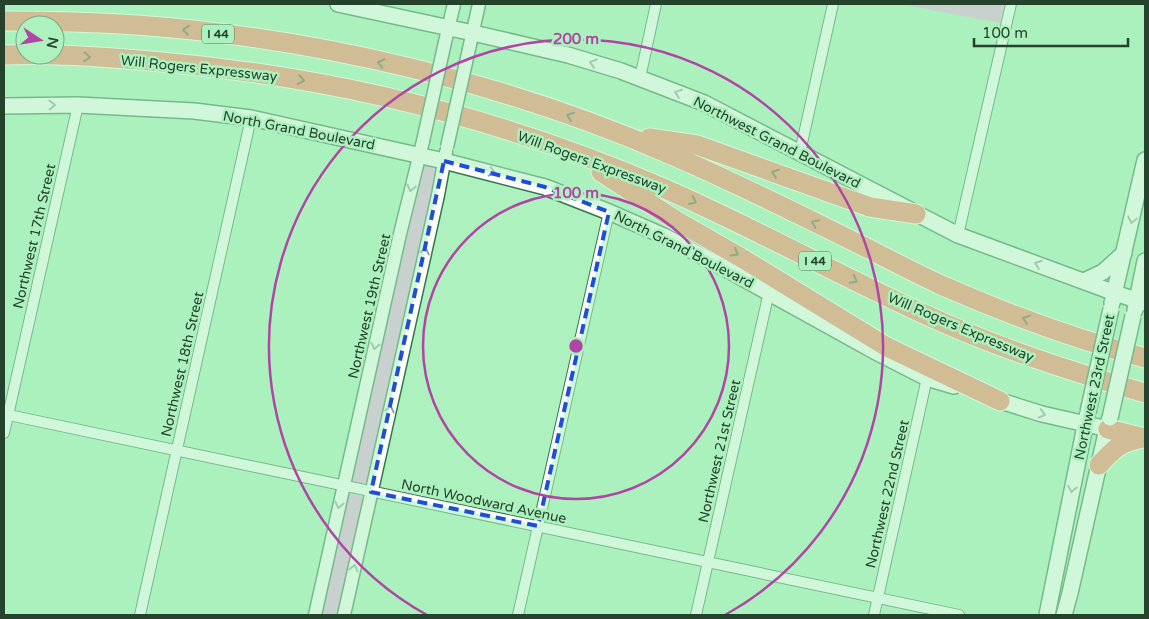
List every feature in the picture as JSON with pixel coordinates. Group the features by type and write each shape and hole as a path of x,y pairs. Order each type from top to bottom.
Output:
{"highway":[{"name":"I 44","path":"4,21 66,21 137,25 241,37 311,48 428,73 474,85 616,132 711,172 938,284 1013,315 1072,336 1145,358"},
{"name":"Will Rogers Expressway","path":"4,55 135,60 243,71 304,80 418,105 567,150 660,186 885,295 967,332 1056,366 1145,393"},
{"path":"616,132 697,145 870,207 916,214"},
{"path":"567,150 677,221 740,257 887,347 1000,401"},
{"path":"1109,423 1144,438"},
{"path":"1099,465 1125,441 1144,438"}],"main road":[{"name":"Northwest Grand Boulevard","path":"338,4 473,32 568,55 640,78 704,103 958,235 1141,302"},
{"name":"North Grand Boulevard","path":"4,106 78,105 194,111 251,118 422,148 446,154 545,187 610,212 664,236 874,351 928,378 1000,401 1109,423"},
{"name":"Northwest 23rd Street","path":"1047,615 1087,418 1145,160"},
{"path":"1084,281 1103,272 1124,254"},
{"name":"Northwest 23rd Street","path":"1064,615 1133,316 1141,302 1145,261"}],"street":[{"name":"Northwest 19th Street","path":"315,615 400,234 422,148 454,4"},
{"path":"344,615 479,4"},
{"path":"640,78 656,4"},
{"path":"800,152 833,4"},
{"path":"958,235 1011,4"},
{"name":"Northwest 17th Street","path":"4,433 6,414 78,105"},
{"name":"Northwest 18th Street","path":"140,615 251,118"},
{"path":"518,615 610,212"},
{"name":"Northwest 21st Street","path":"696,615 769,292"},
{"name":"Northwest 22nd Street","path":"874,615 928,378"},
{"name":"North Woodward Avenue","path":"6,414 959,615"}],"highlighted area":[{"path":"444,161 545,187 609,212 538,526 371,492"}],"shaded area":[{"path":"900,4 1004,4 1000,23"},
{"path":"424,166 436,168 428,217 367,481 362,484 353,482 350,477 410,214"},
{"path":"350,494 361,496 363,500 337,615 319,615 346,497"}]}
